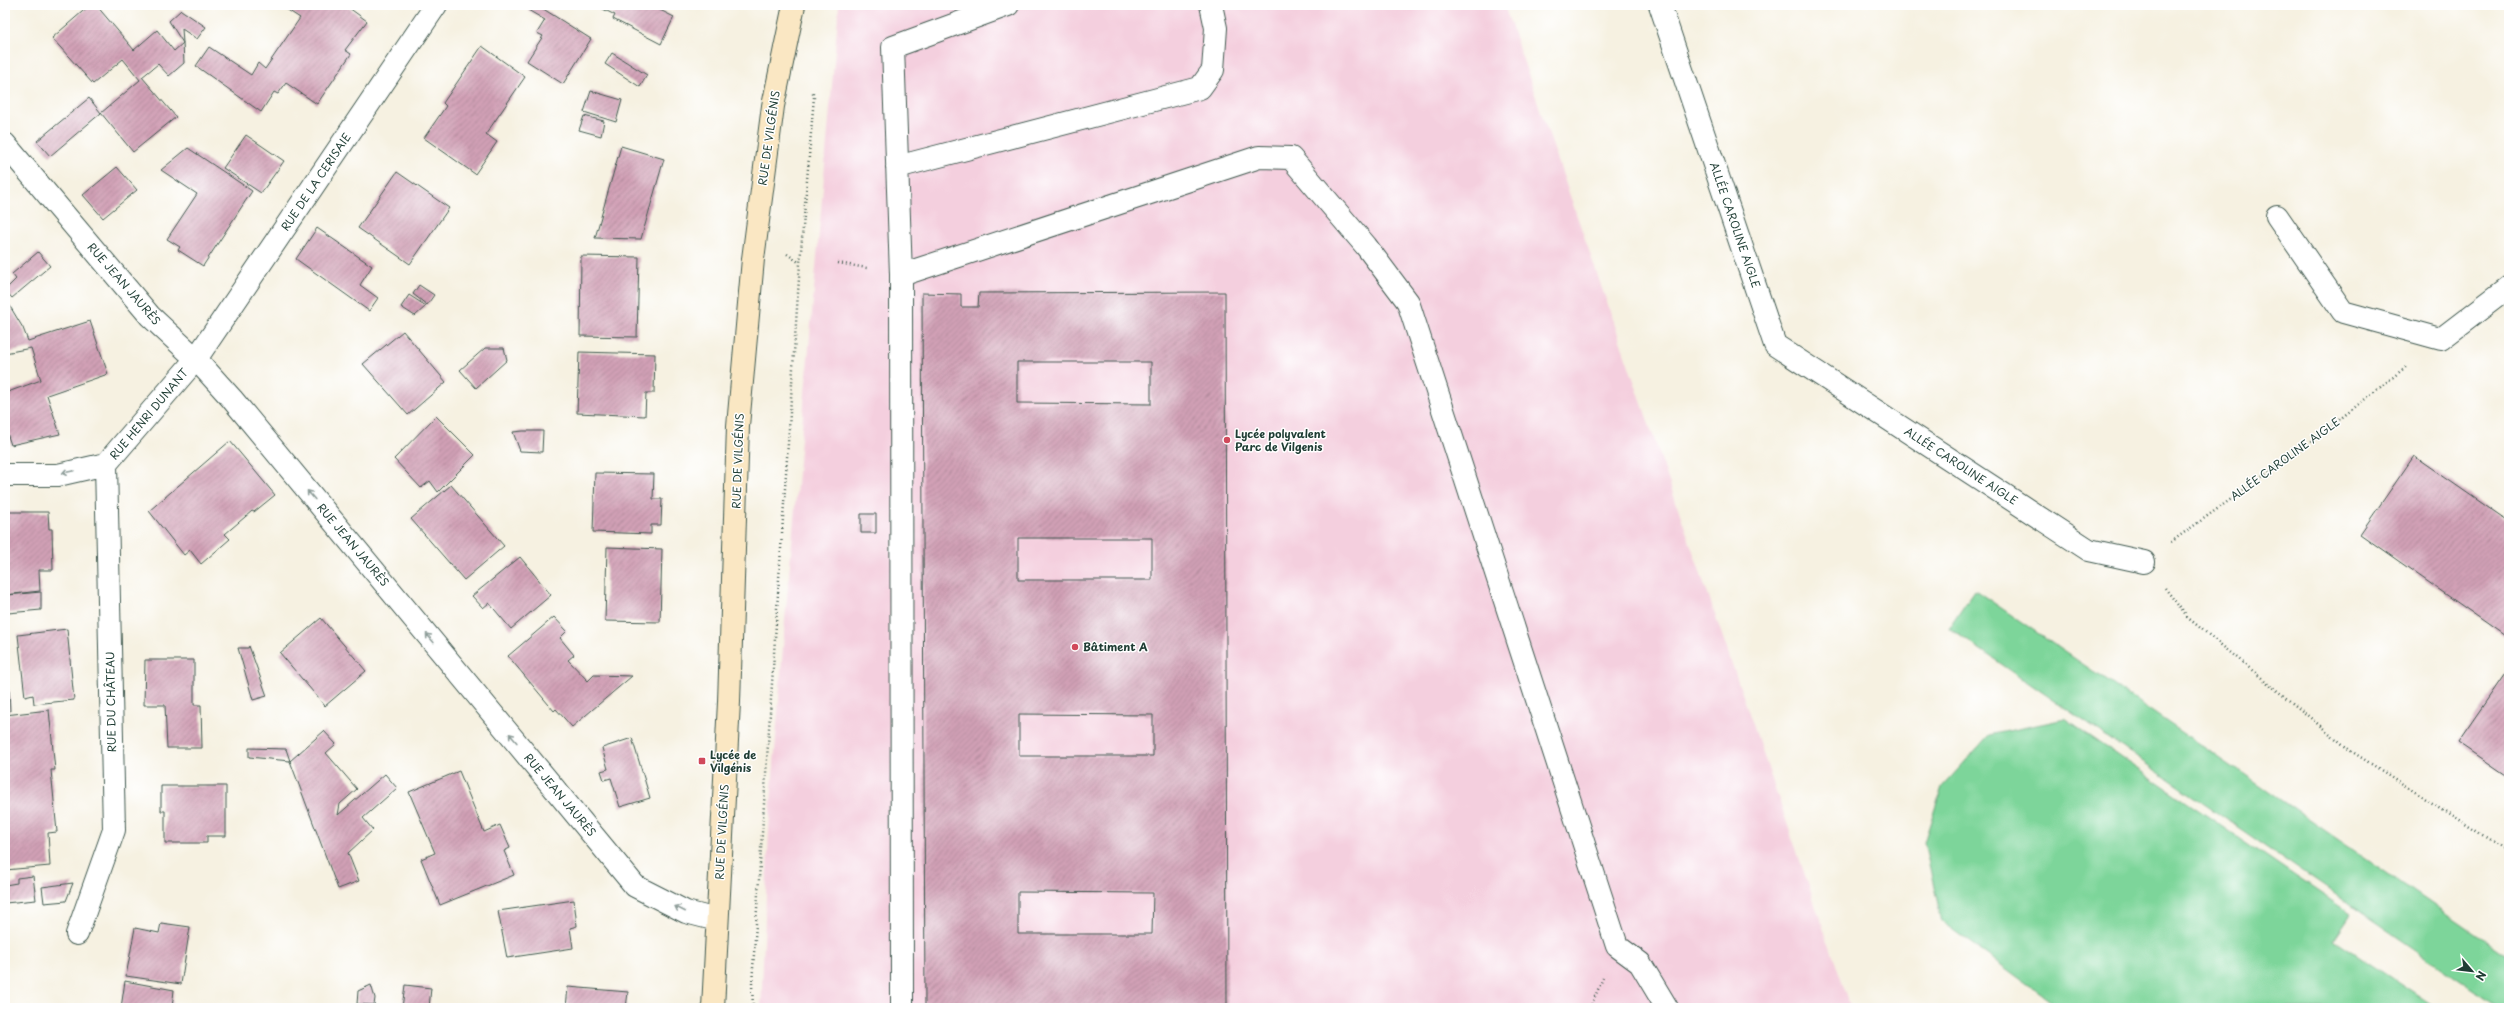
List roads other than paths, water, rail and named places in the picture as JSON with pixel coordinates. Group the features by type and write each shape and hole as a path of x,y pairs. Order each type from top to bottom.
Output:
{"street":[{"name":"RUE DE LA CERISAIE","path":"196,359 436,5"},
{"name":"RUE DE VILGÉNIS","path":"713,1008 729,702 738,426 753,259 773,106 794,5"},
{"path":"902,1008 901,275 893,47 1008,5"},
{"path":"897,167 1200,88 1213,70 1216,28 1211,5"},
{"name":"ALLÉE CAROLINE AIGLE","path":"1660,5 1775,344 2089,550 2144,562"},
{"name":"RUE JEAN JAURÈS","path":"5,144 150,316 196,359 635,886 686,912 717,920"},
{"path":"901,275 1259,156 1292,158 1366,246 1408,302 1617,946 1640,963 1667,1008"},
{"path":"2277,216 2343,312 2441,339 2509,287"},
{"name":"RUE HENRI DUNANT","path":"5,476 58,474 106,464 196,359"},
{"name":"RUE DU CHÂTEAU","path":"77,934 114,830 106,464"}],"place":[{"name":"Lycée polyvalent Parc de Vilgenis","path":"1227,440"},
{"name":"Bâtiment A","path":"1075,647"},
{"name":"Lycée de Vilgénis","path":"702,761"}]}
